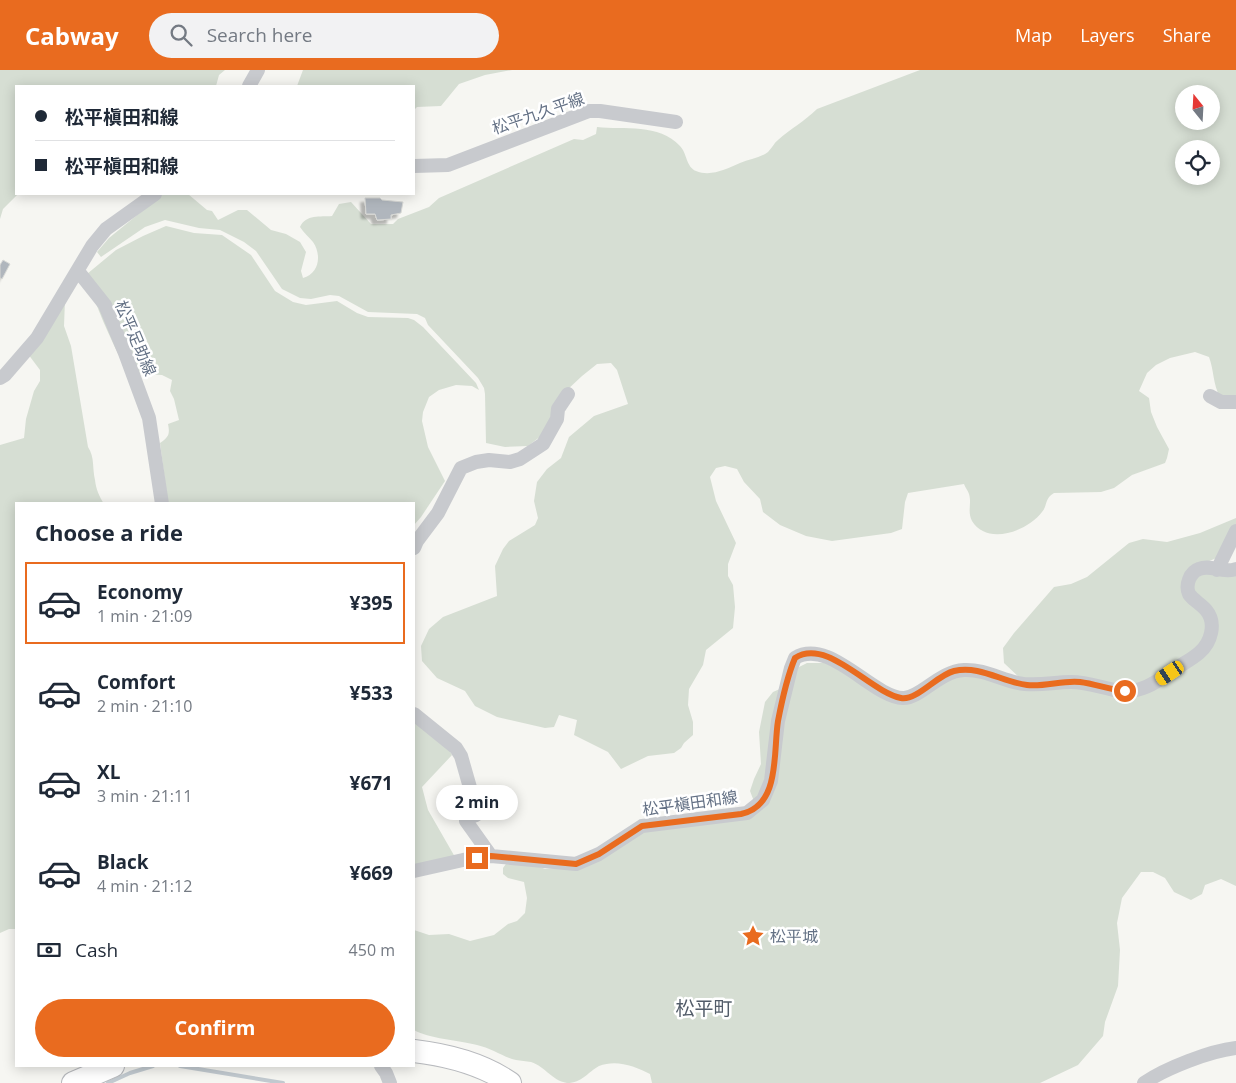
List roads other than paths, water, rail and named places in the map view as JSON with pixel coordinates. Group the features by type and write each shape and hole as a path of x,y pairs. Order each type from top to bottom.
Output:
{"highway":[{"path":"415,1051 461,1060 500,1076 510,1083"},
{"path":"74,1083 111,1067"}],"street":[{"path":"250,85 258,70"},
{"name":"松平九久平線","path":"415,166 448,165 589,111 676,122"},
{"path":"0,378 5,375 37,338 92,246 106,229 154,195"},
{"name":"松平足助線","path":"78,271 105,305 126,353 149,418 162,502"},
{"path":"415,546 438,514 461,468 488,460 510,462 520,459 543,444 556,419 558,409 568,394"},
{"path":"1210,396 1221,402 1236,402"},
{"path":"1217,570 1236,531"},
{"name":"松平槇田和線","path":"415,871 491,856 576,864 599,854 642,826 747,813 755,808 765,796 771,781 778,721 791,668 795,658 809,652 835,661 880,690 902,698 914,696 946,674 963,670 993,674 1016,683 1028,685 1074,682 1125,691 1144,688 1155,683 1200,653 1212,631 1212,624 1207,611 1189,593 1188,586 1192,574 1199,569 1208,568 1224,572 1236,570"},
{"path":"415,715 456,748 461,756 477,812 476,815 467,818 466,821 491,856"},
{"path":"1144,1083 1153,1076 1177,1066 1222,1050 1236,1048"},
{"path":"382,1067 390,1083"}],"waterway":[{"path":"108,1083 150,1067"},
{"path":"186,1067 283,1083"}],"place":[{"name":"松平城","path":"753,936"}],"district":[{"name":"松平町","path":"704,1008"}]}
